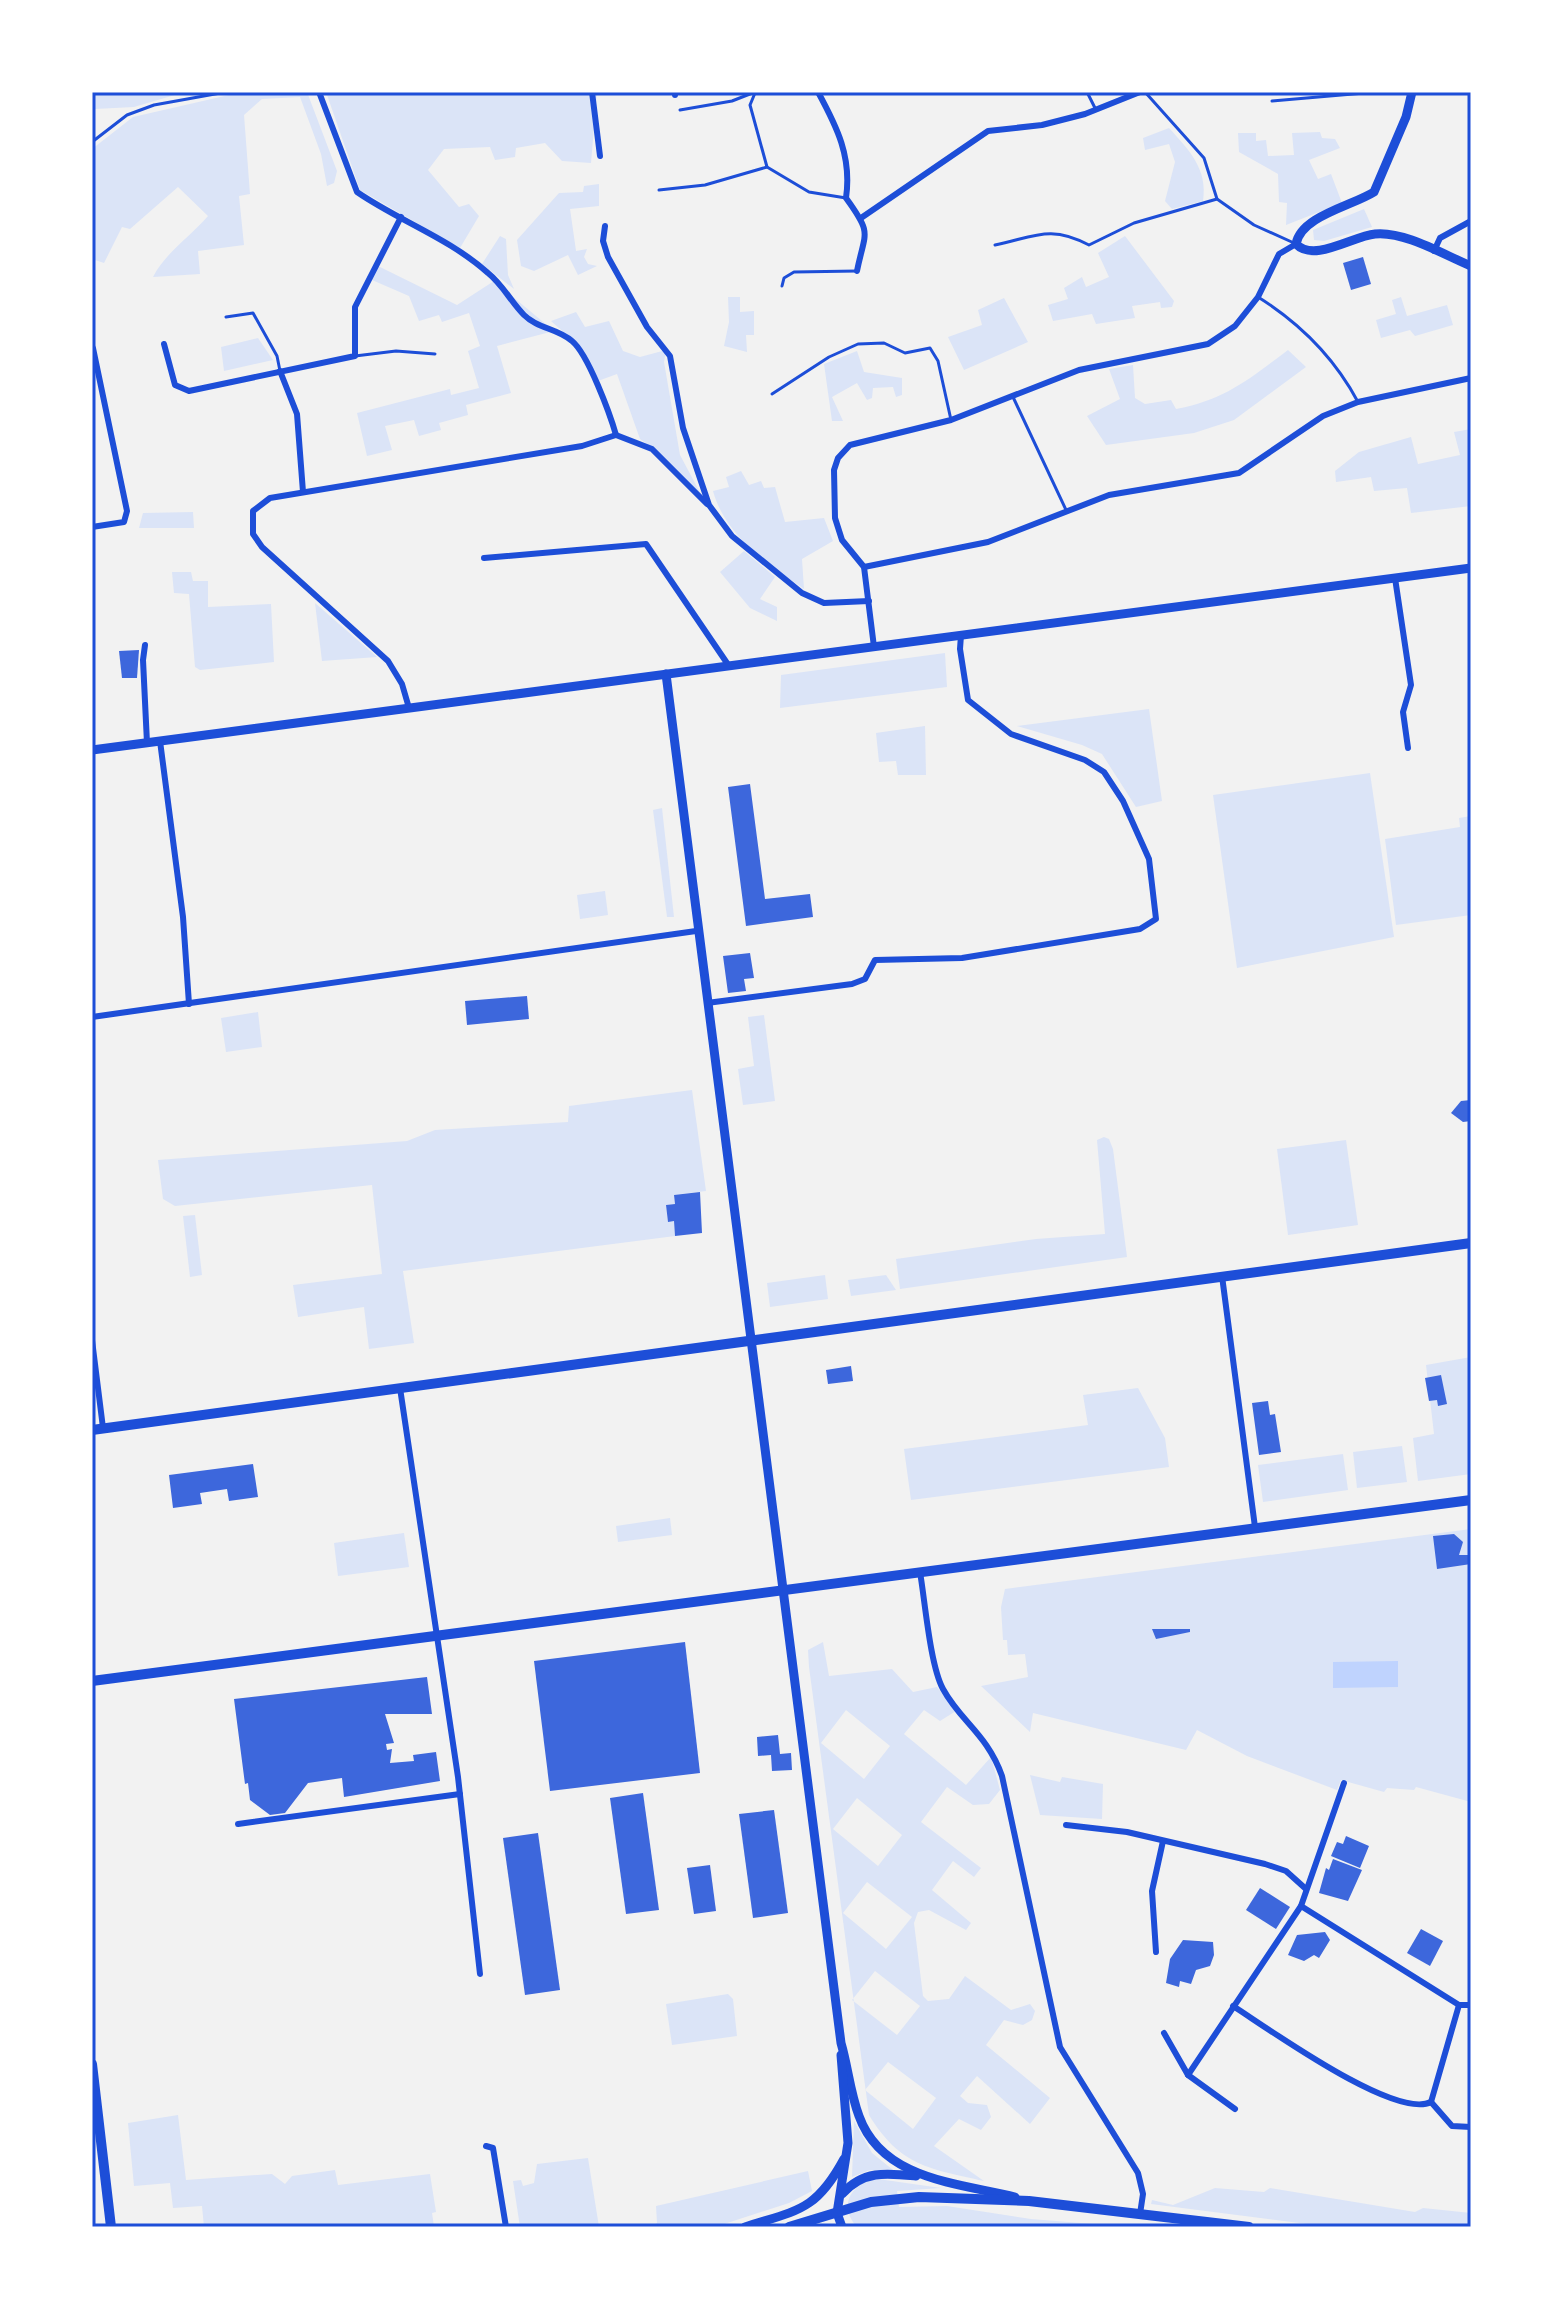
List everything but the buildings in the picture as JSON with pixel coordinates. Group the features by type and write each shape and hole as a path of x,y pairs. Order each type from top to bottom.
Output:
{"main road":[{"path":"1412,92 1406,117 1374,192 1315,220 1303,229 1296,244 1313,251 1376,234 1434,251 1471,266"},
{"path":"92,750 1471,568"},
{"path":"666,674 696,931 785,1592 841,2043 847,2153 837,2213 842,2227"},
{"path":"97,1429 1471,1243"},
{"path":"92,1681 1471,1500"},
{"path":"841,2043 858,2114 869,2136 888,2157 923,2177"},
{"path":"92,2064 111,2227"},
{"path":"745,2227 814,2202 831,2182 847,2153"},
{"path":"841,2195 855,2181 869,2174 923,2177 1029,2201"},
{"path":"789,2227 855,2206 894,2198 1029,2201 1249,2227"}],"street":[{"path":"319,92 357,192 487,271 523,315 539,326 556,330 575,343 607,407 616,435"},
{"path":"592,92 600,156"},
{"path":"818,92 841,135 849,177 846,198 861,218 867,239 857,271"},
{"path":"861,218 935,171 974,137 988,131 1042,125 1096,110 1142,92"},
{"path":"164,344 175,385 189,391 355,356 355,307 401,217"},
{"path":"1434,251 1447,232 1471,221"},
{"path":"605,226 603,241 608,257 647,327 670,356 683,428 709,505"},
{"path":"874,647 864,567 842,540 835,518 832,491 838,458 850,445 951,420 1079,370 1208,344 1235,326 1258,297 1279,254 1296,244"},
{"path":"92,527 124,522 127,511 93,348"},
{"path":"280,371 297,414 303,492"},
{"path":"864,567 988,542 1109,495 1239,473 1323,416 1358,402 1471,378"},
{"path":"409,708 402,684 388,661 262,547 253,534 251,515 257,506 270,498 582,446 616,435 652,449 709,505 732,536 802,593 824,603 869,601"},
{"path":"484,558 646,544 729,666"},
{"path":"1395,578 1411,685 1403,712 1408,748"},
{"path":"706,1003 852,984 865,979 875,960 962,958 1140,929 1156,919 1149,859 1115,785 1104,772 1085,760 1011,734 968,700 960,649 961,635"},
{"path":"145,645 147,743"},
{"path":"160,741 183,917 189,1004"},
{"path":"92,1017 696,931"},
{"path":"1222,1276 1255,1527"},
{"path":"92,1340 97,1429"},
{"path":"400,1388 460,1794 480,1974"},
{"path":"920,1572 942,1686 977,1729 995,1756 1002,1776 1060,2047 1138,2173 1143,2194 1139,2214"},
{"path":"1188,2075 1301,1906 1344,1783"},
{"path":"238,1824 460,1794"},
{"path":"1066,1825 1104,1827 1286,1871 1306,1889"},
{"path":"1156,1952 1152,1902 1163,1841"},
{"path":"1301,1906 1459,2005 1471,2005"},
{"path":"1431,2102 1459,2005"},
{"path":"1233,2006 1363,2086 1414,2106 1431,2102"},
{"path":"1164,2033 1188,2075 1235,2109"},
{"path":"1431,2102 1452,2126 1471,2127"},
{"path":"486,2146 493,2148 506,2227"}],"lane":[{"path":"92,142 127,115 154,105 226,92"},
{"path":"755,92 750,105 767,167 809,192 846,198"},
{"path":"680,110 755,92"},
{"path":"1087,92 1096,110"},
{"path":"1142,92 1204,158 1217,199 1254,225 1296,244"},
{"path":"1272,101 1376,92"},
{"path":"659,190 705,185 767,167"},
{"path":"995,245 1040,232 1074,237 1089,245 1134,223 1217,199"},
{"path":"782,286 784,278 794,272 857,271"},
{"path":"1258,297 1291,318 1340,370 1358,402"},
{"path":"226,317 253,313 277,356 280,371"},
{"path":"772,394 829,357 858,344 884,343 905,353 930,348 938,361 951,420"},
{"path":"355,356 396,351 435,354"},
{"path":"1013,397 1067,512"}],"shaded area":[{"path":"92,92 185,92 134,107 95,109"},
{"path":"242,92 307,92 337,171 334,183 327,186 321,154 300,97 262,99 244,115 250,194 239,196 244,245 198,251 200,274 153,277 171,253 208,216 178,187 130,229 122,227 104,263 92,259 92,149 133,117"},
{"path":"326,92 597,92 591,163 562,161 545,143 516,148 515,157 495,160 490,147 444,149 428,170 459,207 469,204 479,216 460,248 360,190"},
{"path":"1169,128 1195,161 1204,190 1203,201 1172,209 1165,201 1175,162 1169,144 1145,150 1143,138"},
{"path":"1320,132 1322,138 1335,139 1340,148 1309,160 1318,179 1331,174 1342,203 1286,225 1287,203 1279,202 1278,174 1239,152 1238,133 1256,133 1256,141 1266,140 1268,156 1294,155 1292,133"},
{"path":"599,184 599,206 570,209 576,251 587,249 584,257 588,264 597,266 578,275 568,255 534,271 521,266 517,240 559,193 583,192 584,186"},
{"path":"1364,209 1372,227 1324,241 1314,240 1313,230"},
{"path":"500,236 506,239 508,275 514,289 482,264"},
{"path":"1125,236 1174,301 1172,307 1161,308 1160,302 1132,306 1135,318 1096,324 1092,314 1053,321 1048,305 1068,299 1064,288 1082,277 1086,287 1109,277 1098,253"},
{"path":"378,266 457,305 494,281 554,331 497,346 511,393 466,405 468,415 439,423 441,430 419,436 414,420 385,426 392,450 367,456 357,413 450,389 451,395 479,388 468,351 480,346 469,313 442,322 439,315 419,321 409,296 372,280"},
{"path":"728,297 740,297 740,312 754,311 754,335 746,335 747,352 724,346 729,322"},
{"path":"1401,297 1407,316 1447,305 1453,325 1415,336 1410,330 1381,338 1376,320 1396,314 1392,300"},
{"path":"1004,298 1028,342 964,370 948,337 982,325 978,310"},
{"path":"576,312 585,327 609,321 623,351 640,357 666,350 664,362 680,455 704,500 657,451 640,439 617,374 598,381 576,343 551,321"},
{"path":"258,338 273,360 224,371 221,347"},
{"path":"1288,350 1306,367 1234,420 1194,433 1106,445 1087,416 1120,399 1109,369 1133,365 1135,398 1145,404 1171,400 1176,409 1223,394"},
{"path":"857,351 864,372 902,378 902,395 896,397 893,387 873,388 872,398 867,400 857,383 832,397 843,421 832,421 824,364"},
{"path":"1471,429 1471,506 1411,513 1407,488 1374,491 1371,477 1336,482 1335,471 1359,452 1411,437 1418,464 1460,455 1454,432"},
{"path":"741,471 749,485 761,481 764,488 775,487 785,522 824,518 833,541 802,559 804,589 749,547 719,507 713,491 729,487 726,477"},
{"path":"193,512 194,528 139,528 143,513"},
{"path":"744,551 775,577 760,599 777,607 777,621 750,608 720,572"},
{"path":"172,572 191,572 193,581 208,581 208,607 271,604 274,662 200,670 195,667 189,594 174,593"},
{"path":"315,603 377,657 322,661"},
{"path":"945,653 947,687 780,708 781,675"},
{"path":"1149,709 1162,801 1136,807 1102,754 1017,726"},
{"path":"925,726 926,775 898,775 896,761 879,762 876,733"},
{"path":"1370,773 1394,937 1237,968 1213,795"},
{"path":"662,808 674,917 667,917 653,810"},
{"path":"1471,816 1471,915 1396,925 1385,839 1460,827 1459,818"},
{"path":"605,891 608,915 580,919 577,895"},
{"path":"258,1012 262,1047 226,1052 221,1018"},
{"path":"764,1015 775,1101 743,1105 738,1069 754,1066 748,1017"},
{"path":"692,1090 706,1191 674,1195 675,1204 666,1205 668,1221 674,1221 675,1236 403,1271 414,1343 369,1349 364,1307 298,1317 293,1285 382,1274 372,1185 175,1206 163,1199 158,1160 407,1141 435,1130 568,1122 569,1106"},
{"path":"1104,1137 1109,1139 1113,1149 1127,1257 900,1289 896,1259 1036,1239 1105,1234 1097,1140"},
{"path":"1346,1140 1358,1225 1288,1235 1277,1149"},
{"path":"195,1215 202,1275 190,1277 183,1216"},
{"path":"825,1275 828,1299 770,1307 767,1283"},
{"path":"886,1275 896,1290 851,1296 848,1280"},
{"path":"1471,1357 1471,1474 1418,1481 1413,1438 1434,1434 1426,1365"},
{"path":"1138,1388 1165,1438 1169,1467 911,1500 904,1449 1088,1425 1083,1395"},
{"path":"1402,1446 1407,1482 1357,1488 1353,1452"},
{"path":"1343,1454 1348,1490 1263,1502 1258,1465"},
{"path":"670,1518 672,1535 618,1542 616,1526"},
{"path":"1471,1529 1471,1802 1416,1787 1414,1790 1387,1788 1384,1792 1341,1780 1337,1790 1247,1756 1197,1730 1186,1750 1033,1713 1030,1732 981,1686 1028,1677 1025,1654 1008,1655 1007,1640 1003,1640 1001,1607 1005,1589"},
{"path":"404,1533 409,1567 338,1576 334,1543"},
{"path":"823,1642 829,1676 892,1669 913,1692 937,1687 956,1711 940,1721 924,1710 904,1734 966,1785 991,1757 1000,1790 989,1804 973,1805 947,1787 921,1822 981,1868 974,1877 953,1861 932,1890 971,1923 966,1930 929,1910 918,1912 914,1923 923,1996 928,2001 949,1999 965,1976 1011,2010 1030,2004 1035,2011 1032,2020 1023,2025 1004,2020 986,2045 1050,2098 1030,2124 977,2076 960,2096 968,2103 987,2105 991,2117 981,2130 959,2119 934,2146 984,2181 918,2163 892,2145 869,2115 866,2091 913,2129 936,2098 888,2062 866,2089 854,2001 897,2035 920,2006 875,1971 853,1998 808,1650","holes":["846,1710 890,1746 864,1779 821,1743","857,1798 902,1835 878,1866 833,1829","867,1882 912,1917 886,1949 843,1913"]},
{"path":"1030,1775 1060,1782 1062,1777 1103,1784 1102,1819 1040,1815"},
{"path":"728,1994 733,1999 737,2036 672,2045 666,2004"},
{"path":"178,2115 186,2180 272,2174 285,2184 292,2176 335,2170 338,2185 430,2174 436,2212 432,2213 434,2227 204,2227 202,2206 173,2208 170,2183 134,2186 128,2123"},
{"path":"854,2121 872,2153 893,2170 870,2170 852,2177"},
{"path":"588,2158 599,2227 520,2227 513,2181 521,2180 523,2186 534,2183 537,2164"},
{"path":"808,2171 812,2191 789,2203 715,2227 651,2227 657,2223 656,2206"},
{"path":"878,2179 941,2188 897,2191 899,2207 947,2206 1031,2219 1131,2227 857,2227 848,2211 850,2196 861,2185"},
{"path":"1215,2188 1264,2192 1270,2188 1415,2212 1423,2208 1471,2213 1471,2227 1331,2227 1151,2204 1152,2200 1173,2205"}],"water":[{"path":"1398,1661 1398,1687 1333,1688 1333,1662"}]}
